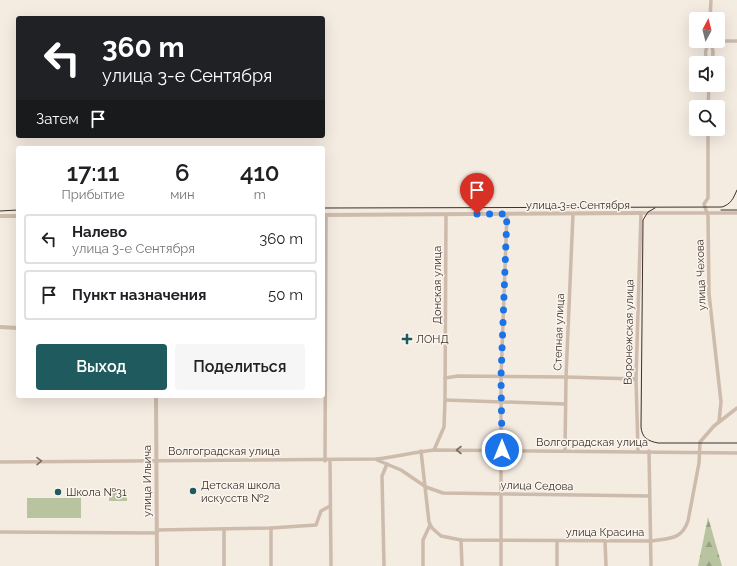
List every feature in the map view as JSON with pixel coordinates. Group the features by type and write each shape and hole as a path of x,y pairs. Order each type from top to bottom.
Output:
{"street":[{"path":"710,0 710,12"},
{"path":"725,41 737,41"},
{"name":"улица Чехова","path":"708,136 708,198 704,204 708,216 709,294 721,402 719,422"},
{"name":"Воронежская улица","path":"638,451 636,379 640,213"},
{"name":"улица 3-е Сентября","path":"325,215 737,213"},
{"name":"Донская улица","path":"434,450 444,427 446,214"},
{"path":"502,566 501,377 507,214"},
{"name":"Степная улица","path":"565,451 566,377 573,214"},
{"path":"0,216 16,216"},
{"path":"0,327 16,328"},
{"path":"0,330 7,327"},
{"path":"445,378 458,376 636,379"},
{"name":"улица Ильича","path":"156,398 157,566"},
{"path":"325,398 325,460"},
{"path":"445,400 566,404"},
{"name":"улица Красина","path":"430,525 436,532 445,538 462,540 651,541 675,537 685,528 688,521 699,463 700,442 714,426 737,408"},
{"name":"Волгоградская улица","path":"0,462 376,459 398,457 422,451 434,450 737,453"},
{"path":"422,451 430,525 423,540 423,566"},
{"path":"649,451 651,566"},
{"name":"Волгоградская улица","path":"376,459 387,464"},
{"path":"330,460 331,566"},
{"path":"384,566 382,476 387,464"},
{"name":"улица Седова","path":"387,464 408,474 426,487 443,493 649,496"},
{"path":"0,532 156,531 224,528 271,528 316,525 322,512 330,506"},
{"path":"224,528 224,566"},
{"path":"271,528 271,566"},
{"path":"462,540 462,566"},
{"path":"557,541 557,566"},
{"path":"605,541 606,566"}],"green space":[{"path":"109,492 127,492 127,501 109,501"},
{"path":"27,498 81,498 81,518 27,518"},
{"path":"708,517 722,566 698,566"}],"tram line":[{"path":"325,208 722,207 731,201 737,190"},
{"path":"655,208 648,212 643,220 641,427 643,434 648,440 658,443 737,443"},
{"path":"0,211 16,210"},
{"path":"721,210 737,210"}],"place":[{"name":"ЛОНД","path":"407,339"},
{"name":"Детская школа искусств №2","path":"193,491"},
{"name":"Школа №31","path":"58,492"}],"route":[{"path":"477,214 507,214 501,377 502,450"}]}
